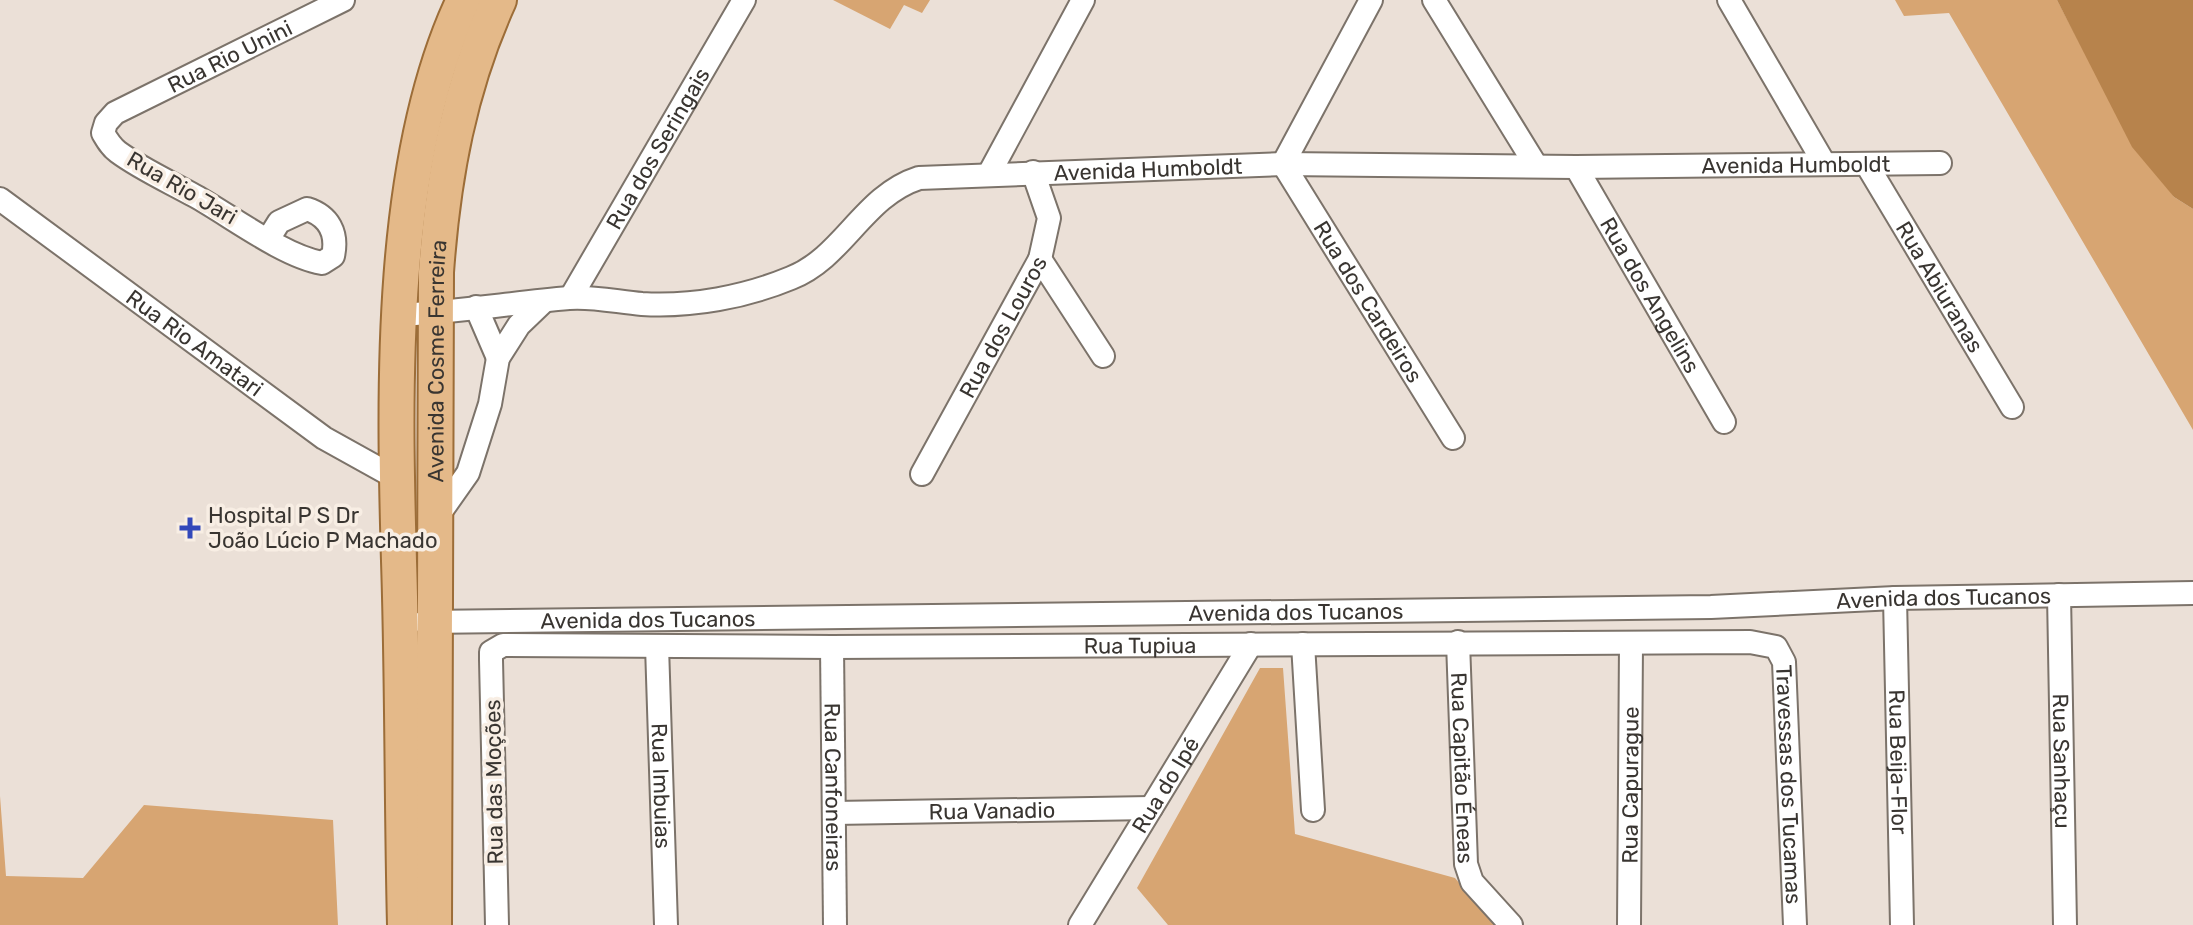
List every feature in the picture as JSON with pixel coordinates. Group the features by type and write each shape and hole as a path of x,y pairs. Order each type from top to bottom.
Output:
{"main road":[{"name":"Avenida Cosme Ferreira","path":"405,925 396,478 399,315 420,142 437,72 464,0"},
{"name":"Avenida Cosme Ferreira","path":"434,925 437,313 442,191 461,106 483,35 499,0"}],"street":[{"name":"Rua Rio Unini","path":"115,113 343,0"},
{"name":"Rua dos Seringais","path":"571,297 744,0"},
{"path":"989,174 1083,0"},
{"path":"1283,164 1371,0"},
{"path":"1434,0 1535,164"},
{"path":"1729,0 1824,163"},
{"name":"Rua Rio Jari","path":"115,113 106,123 103,133 119,153 269,238"},
{"name":"Avenida Humboldt","path":"399,315 571,297 646,304 715,300 754,292 796,277 823,259 870,206 897,185 919,178 1283,164 1535,164 1576,167 1940,163"},
{"name":"Rua dos Cardeiros","path":"1283,164 1453,438"},
{"name":"Rua Abiuranas","path":"1867,165 2012,407"},
{"name":"Rua dos Angelins","path":"1576,167 1724,422"},
{"name":"Rua dos Louros","path":"922,474 1040,259 1049,218 1033,172"},
{"name":"Rua Rio Amatari","path":"0,199 324,438 396,478"},
{"path":"1040,259 1103,356"},
{"path":"437,517 468,473 490,404 498,358 519,325 543,302"},
{"path":"476,307 498,358"},
{"name":"Avenida dos Tucanos","path":"399,621 1711,607 1895,598 2193,593"},
{"name":"Rua Sanhaçu","path":"2059,595 2065,925"},
{"name":"Rua Beija-Flor","path":"1895,598 1902,925"},
{"name":"Rua Capitão Éneas","path":"1458,642 1466,864 1472,882 1511,925"},
{"name":"Rua Tupiua","path":"503,645 832,647 1750,642 1776,647"},
{"name":"Rua do Ipé","path":"1080,925 1251,644"},
{"path":"1303,644 1313,810"},
{"name":"Rua Capurague","path":"1629,925 1631,644"},
{"name":"Rua das Moções","path":"497,925 491,652 503,645"},
{"name":"Rua Imbuias","path":"657,646 666,925"},
{"name":"Rua Canfoneiras","path":"832,647 835,925"},
{"name":"Travessas dos Tucamas","path":"1776,647 1784,662 1795,925"},
{"name":"Rua Vanadio","path":"834,813 1151,808"}],"shaded area":[{"path":"833,0 930,0 922,13 904,5 890,29"},
{"path":"1895,0 2057,0 2103,87 2174,197 2193,209 2193,430 1949,13 1904,16"},
{"path":"2057,0 2193,0 2193,209 2174,197 2132,147"},
{"path":"1260,668 1283,668 1295,834 1455,878 1495,925 1168,925 1137,888"},
{"path":"0,796 6,876 83,878 144,805 333,820 338,925 0,925"}],"place":[{"name":"Hospital P S Dr João Lúcio P Machado","path":"190,528"}]}
